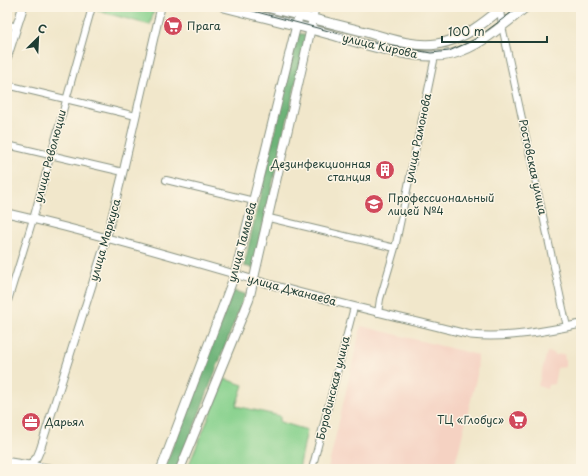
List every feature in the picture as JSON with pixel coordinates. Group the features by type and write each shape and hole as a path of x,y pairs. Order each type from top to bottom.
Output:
{"main road":[{"path":"7,57 23,7"},
{"name":"улица Кирова","path":"224,7 392,51 423,56 452,54 470,47 502,26 526,7"},
{"name":"улица Кирова","path":"266,7 300,11 314,19 398,40 422,44 437,44 467,34 481,25 501,8"},
{"name":"улица Тамаева","path":"161,469 235,274 300,11"},
{"name":"улица Тамаева","path":"180,469 249,300 314,19"},
{"path":"7,462 28,467 51,469"}],"street":[{"name":"улица Революции","path":"7,304 33,219 92,7"},
{"name":"улица Маркуса","path":"28,467 38,457 107,237 161,7"},
{"name":"улица Тамаева","path":"314,19 316,7"},
{"name":"Ростовская улица","path":"501,8 502,26 568,327"},
{"path":"7,24 17,27"},
{"name":"улица Рамонова","path":"378,313 380,299 395,248 435,56"},
{"path":"7,85 136,116"},
{"path":"7,145 123,172"},
{"path":"166,180 254,201"},
{"name":"улица Джанаева","path":"7,213 107,237 254,280 354,307 471,335 508,335 581,324"},
{"path":"269,218 395,248"},
{"name":"Бородинская улица","path":"312,469 354,307"}],"shaded area":[{"path":"361,326 478,355 477,375 454,469 328,469"},
{"path":"547,352 554,353 555,355 564,354 566,367 557,368 554,384 548,385 547,389 538,386"}],"green space":[{"path":"99,7 155,7 150,25 98,11"},
{"path":"297,33 307,35 253,268 244,266"},
{"path":"233,291 245,294 178,469 164,469"},
{"path":"225,379 243,385 236,406 280,416 280,422 307,430 299,469 187,469"}],"tram line":[{"path":"238,7 374,43 431,53 449,51 474,40 519,7"}],"place":[{"name":"Прага","path":"173,26"},
{"name":"Дезинфекционная станция","path":"385,170"},
{"name":"Профессиональный лицей №4","path":"374,204"},
{"name":"ТЦ «Глобус»","path":"518,420"},
{"name":"Дарьял","path":"31,422"}]}
